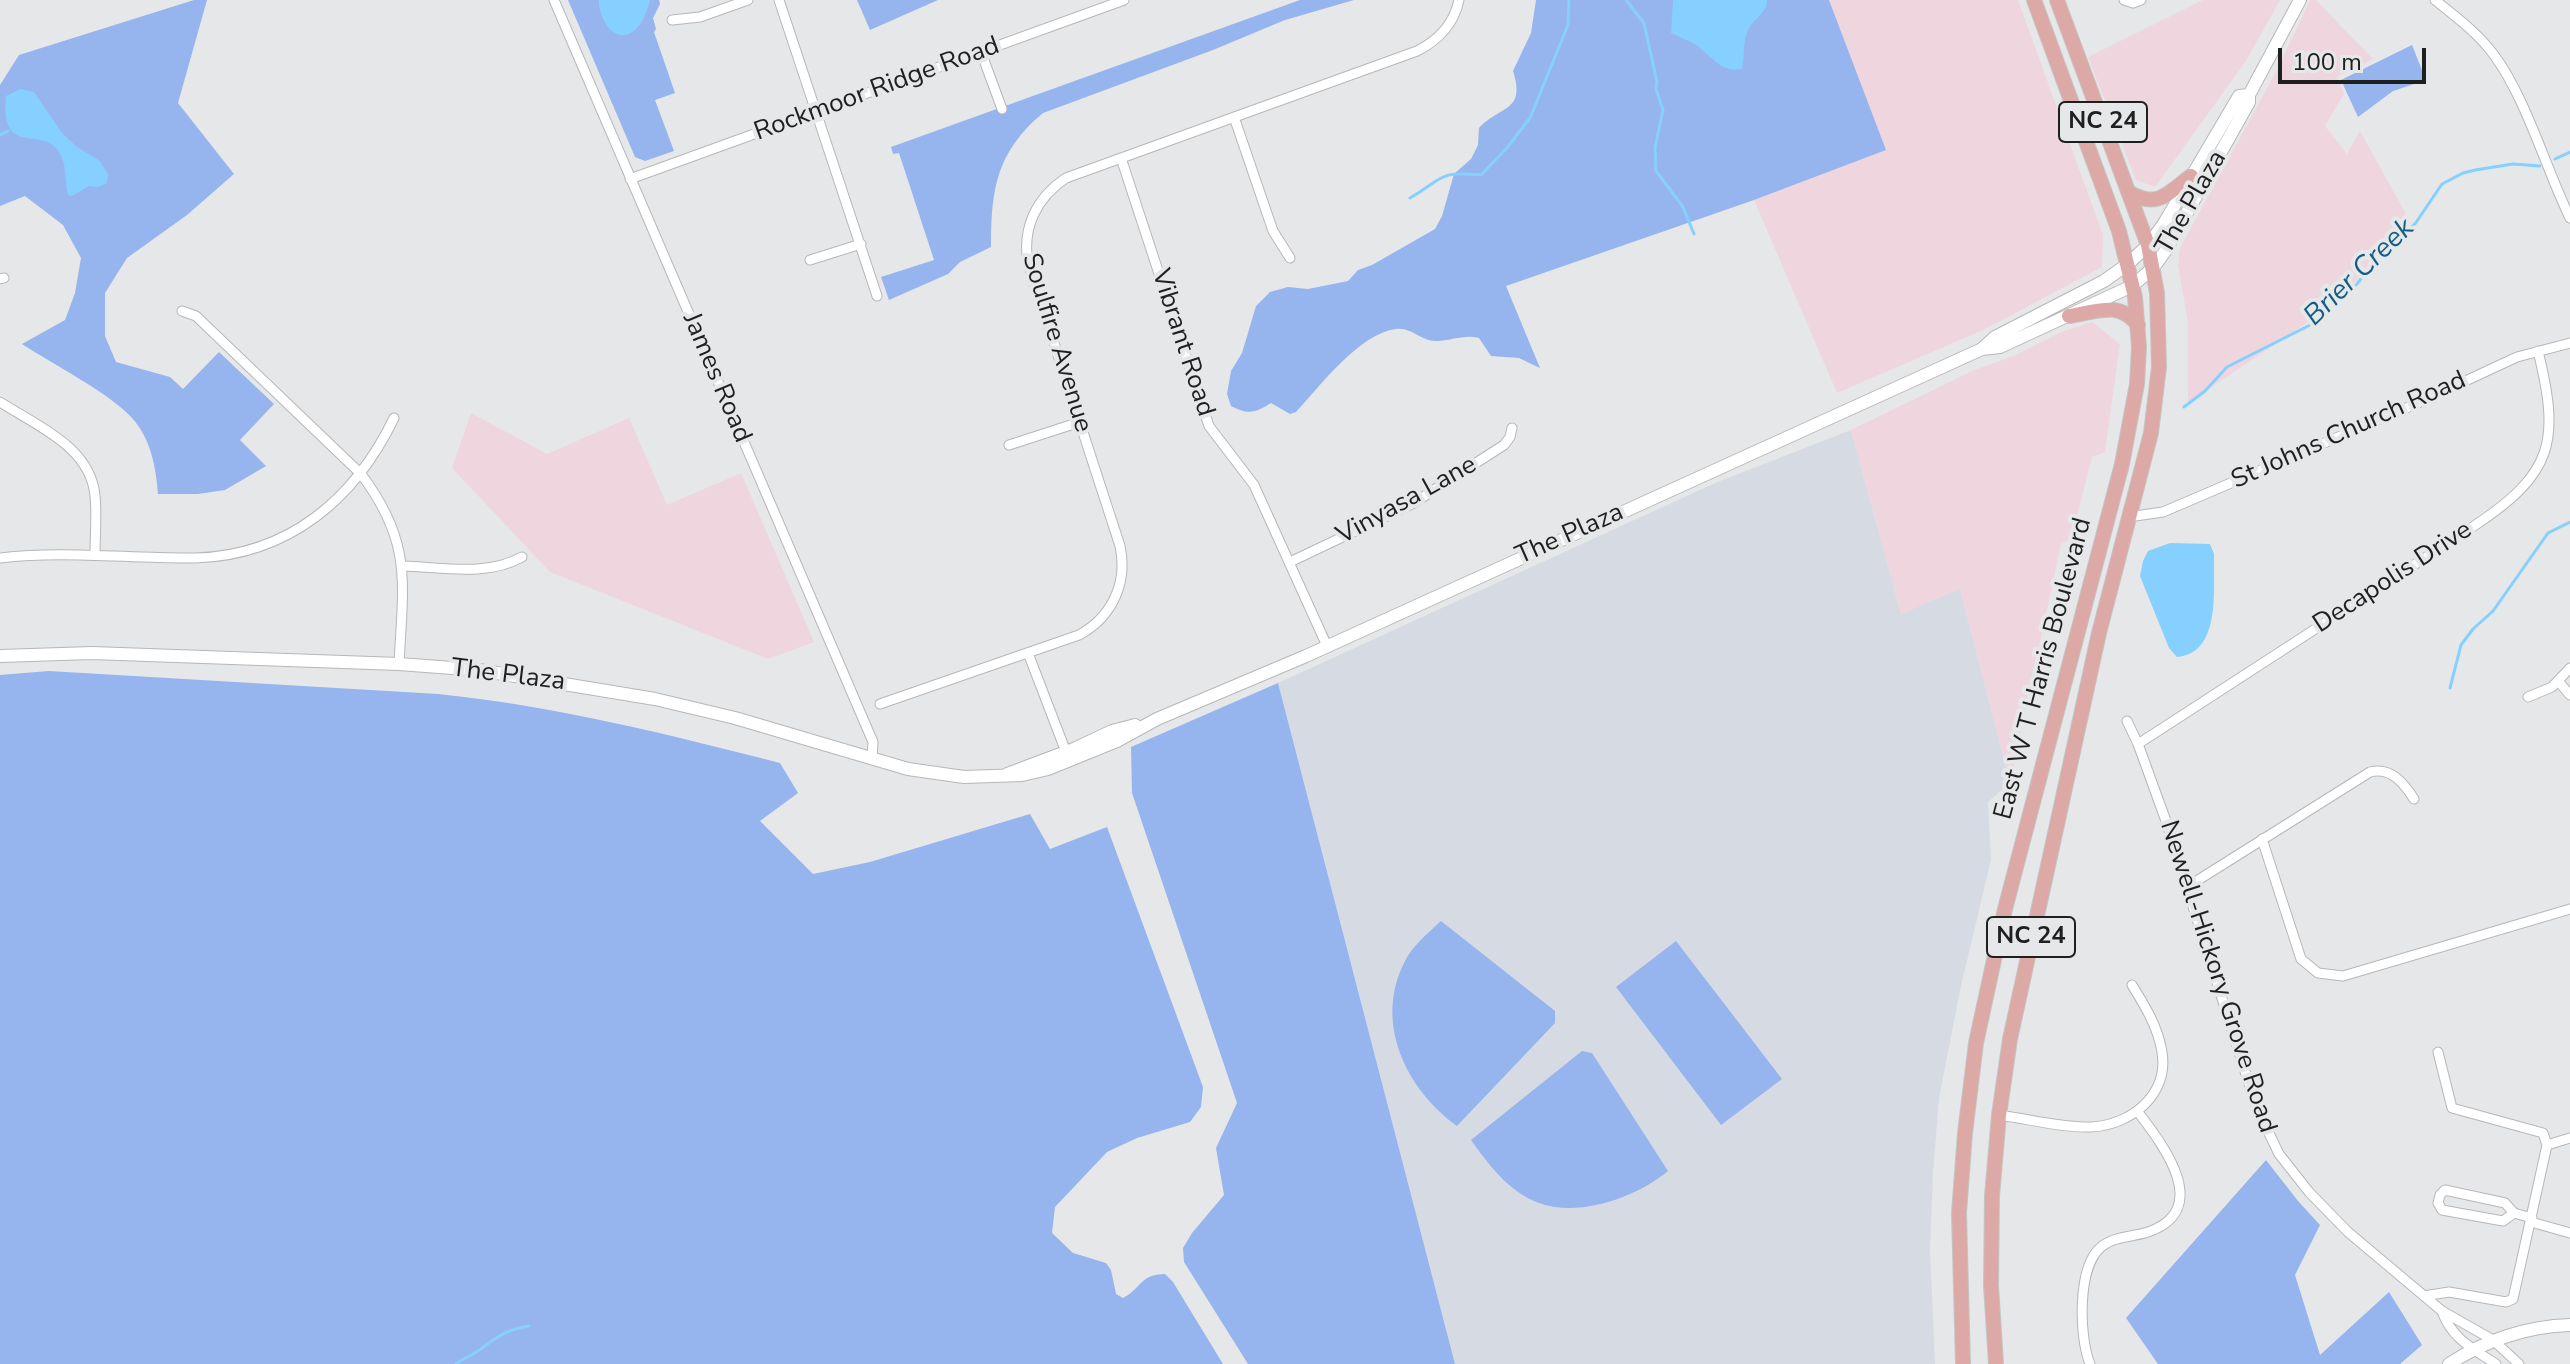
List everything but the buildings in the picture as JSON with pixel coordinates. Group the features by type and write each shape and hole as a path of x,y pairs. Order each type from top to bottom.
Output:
{"main road":[{"name":"East W T Harris Boulevard","path":"1963,1364 1959,1213 1976,1043 2005,909 2128,439 2137,384 2138,326 2128,264 2104,189 2034,0"},
{"name":"East W T Harris Boulevard","path":"1996,1364 1991,1242 1999,1115 2019,993 2128,517 2151,433 2158,387 2160,331 2148,245 2057,0"},
{"path":"2130,193 2145,201 2153,201 2191,176"},
{"path":"2069,316 2117,309 2128,313 2138,326"}],"street":[{"name":"James Road","path":"554,0 873,742 872,758"},
{"path":"672,20 700,17 748,0"},
{"path":"779,0 877,296"},
{"name":"Rockmoor Ridge Road","path":"630,179 1122,0"},
{"name":"Soulfire Avenue","path":"880,704 1071,638 1094,625 1111,605 1121,581 1123,563 1120,546 1026,254 1027,236 1040,202 1058,183 1425,47 1446,30 1459,0"},
{"path":"2124,0 2133,3 2141,0"},
{"name":"The Plaza","path":"0,656 78,653 399,664 479,670 610,690 735,718 908,769 945,776 1022,775 1069,761 1117,741 1157,719 1327,646 1982,349 2000,347 2132,286 2153,268 2191,208 2300,0"},
{"path":"2435,0 2480,38 2495,56 2515,93 2570,218"},
{"path":"981,52 1002,109"},
{"name":"The Plaza","path":"1982,349 1995,337 2104,281 2148,245 2239,96 2249,95"},
{"path":"1234,117 1276,239 1290,258"},
{"name":"Vibrant Road","path":"1121,158 1209,426 1254,485 1327,646"},
{"path":"810,260 861,244"},
{"path":"182,311 196,316 361,474 378,496 390,519 403,566 399,664"},
{"name":"St Johns Church Road","path":"2128,517 2163,512 2418,403 2517,357 2570,343"},
{"name":"Decapolis Drive","path":"2138,744 2515,497 2541,461 2549,437 2551,414 2538,351"},
{"path":"0,402 71,448 85,464 95,495 95,554"},
{"path":"0,558 95,554 196,558 254,548 281,538 311,521 340,499 379,449 394,418"},
{"path":"1009,445 1080,422"},
{"name":"Vinyasa Lane","path":"1290,562 1412,504 1504,445 1512,428"},
{"path":"403,566 488,568 522,557"},
{"path":"1028,653 1066,752"},
{"path":"2528,697 2543,692 2570,668"},
{"path":"2558,681 2570,695"},
{"name":"The Plaza","path":"1005,775 1112,731 1157,719"},
{"name":"Newell-Hickory Grove Road","path":"2127,721 2138,744 2187,887 2256,1106 2279,1154 2329,1214 2442,1311 2493,1340 2519,1364"},
{"path":"2187,887 2370,772 2381,770 2392,774 2414,799"},
{"path":"2262,839 2297,950 2309,967 2327,976 2343,976 2570,909"},
{"path":"1999,1115 2087,1127 2112,1124 2138,1112 2157,1089 2163,1055 2153,1021 2132,985"},
{"path":"2424,1296 2449,1292 2511,1301 2515,1295 2547,1145 2543,1133 2452,1108 2438,1052"},
{"path":"2090,1364 2083,1344 2084,1292 2096,1252 2112,1240 2145,1233 2163,1224 2175,1212 2179,1196 2177,1171 2138,1112"},
{"path":"2547,1145 2570,1138"},
{"path":"2514,1213 2503,1221 2442,1210 2438,1203 2445,1190 2505,1203 2514,1213 2570,1233"},
{"name":"Newell-Hickory Grove Road","path":"2442,1311 2454,1333 2471,1349 2496,1364"},
{"path":"2449,1364 2471,1349 2493,1340 2570,1325"}],"shaded area":[{"path":"194,0 207,0 178,103 234,174 187,215 127,258 105,293 105,336 116,362 170,377 183,389 219,352 274,404 240,440 266,466 225,490 158,494 151,454 144,435 132,418 96,389 22,344 65,320 75,293 81,258 63,225 25,196 0,206 0,85 19,55"},
{"path":"568,0 659,0 653,18 654,32 675,93 655,100 674,151 645,161 635,157"},
{"path":"599,0 650,0 638,27 621,35 605,22"},
{"path":"857,0 938,0 870,30"},
{"path":"1300,0 1354,0 1285,20 1043,113 1015,142 999,173 991,247 960,262 948,274 889,300 881,277 934,260 899,153 893,154 891,147"},
{"path":"1536,0 1829,0 1886,150 1754,200 1506,286 1540,368 1519,358 1491,356 1479,338 1430,340 1407,330 1396,329 1382,333 1355,350 1296,412 1290,414 1271,403 1251,412 1231,406 1227,394 1231,371 1242,353 1256,306 1270,292 1288,287 1308,289 1348,281 1358,270 1435,229 1454,174 1471,159 1478,145 1479,128 1514,101 1516,84 1513,71 1531,33"},
{"path":"1673,0 1767,0 1763,12 1747,33 1742,69 1722,66 1696,45 1671,33"},
{"path":"1829,0 2018,0 2103,235 2102,267 1983,330 1837,393 1754,200 1885,150"},
{"path":"2203,0 2280,0 2246,61 2155,187 2136,180 2088,57"},
{"path":"2310,0 2316,0 2373,59 2337,77 2344,94 2325,126 2347,154 2360,131 2411,223 2364,270 2342,299 2188,403 2188,323 2178,265 2180,248 2277,70"},
{"path":"2412,45 2426,80 2393,91 2358,117 2341,80"},
{"path":"20,89 34,92 62,133 100,161 108,174 107,183 98,187 89,186 72,196 68,195 64,163 54,146 14,133 8,126 6,96"},
{"path":"2092,322 2120,344 2105,452 2092,457 2071,539 2061,544 2010,783 1960,590 1901,614 1851,430 1974,370 2011,357 2061,332"},
{"path":"471,413 547,454 629,418 667,505 741,473 814,642 768,659 550,572 452,468"},
{"path":"1851,430 1901,614 1960,589 2010,783 1988,802 1991,860 1961,986 1939,1098 1930,1249 1935,1364 1455,1364 1278,683 1715,483"},
{"path":"2170,543 2210,544 2214,554 2214,600 2208,632 2202,644 2191,653 2177,657 2169,648 2140,576 2148,551"},
{"path":"49,671 482,699 610,722 780,763 798,793 760,821 813,874 870,862 1030,814 1050,849 1107,827 1203,1087 1201,1107 1190,1122 1137,1138 1107,1152 1055,1207 1052,1233 1073,1253 1106,1263 1111,1270 1116,1294 1123,1298 1150,1276 1165,1274 1223,1364 0,1364 0,675"},
{"path":"1278,683 1455,1364 1248,1364 1184,1262 1183,1248 1224,1195 1216,1148 1237,1103 1132,793 1131,747"},
{"path":"1441,921 1555,1011 1555,1023 1457,1126 1439,1111 1410,1074 1400,1053 1392,1009 1396,986 1407,957"},
{"path":"1676,941 1782,1079 1721,1125 1616,987"},
{"path":"1582,1051 1592,1053 1668,1171 1624,1197 1589,1206 1555,1207 1528,1198 1509,1185 1471,1140"},
{"path":"2266,1160 2320,1225 2295,1275 2320,1355 2389,1292 2422,1345 2400,1364 2158,1364 2126,1318"}],"waterway":[{"path":"1410,198 1448,175 1481,175 1506,149 1530,118 1568,25 1569,0"},
{"path":"1626,0 1644,23 1663,110 1655,148 1656,171 1683,207 1694,234"},
{"path":"0,135 8,131"},
{"name":"Brier Creek","path":"2555,159 2570,152"},
{"name":"Brier Creek","path":"2184,407 2205,391 2227,367 2318,321 2357,284 2381,251 2415,224 2442,184 2475,170 2513,164 2540,166"},
{"path":"2450,688 2461,645 2493,611 2548,533 2570,522"},
{"path":"456,1364 502,1335 529,1326"}]}
